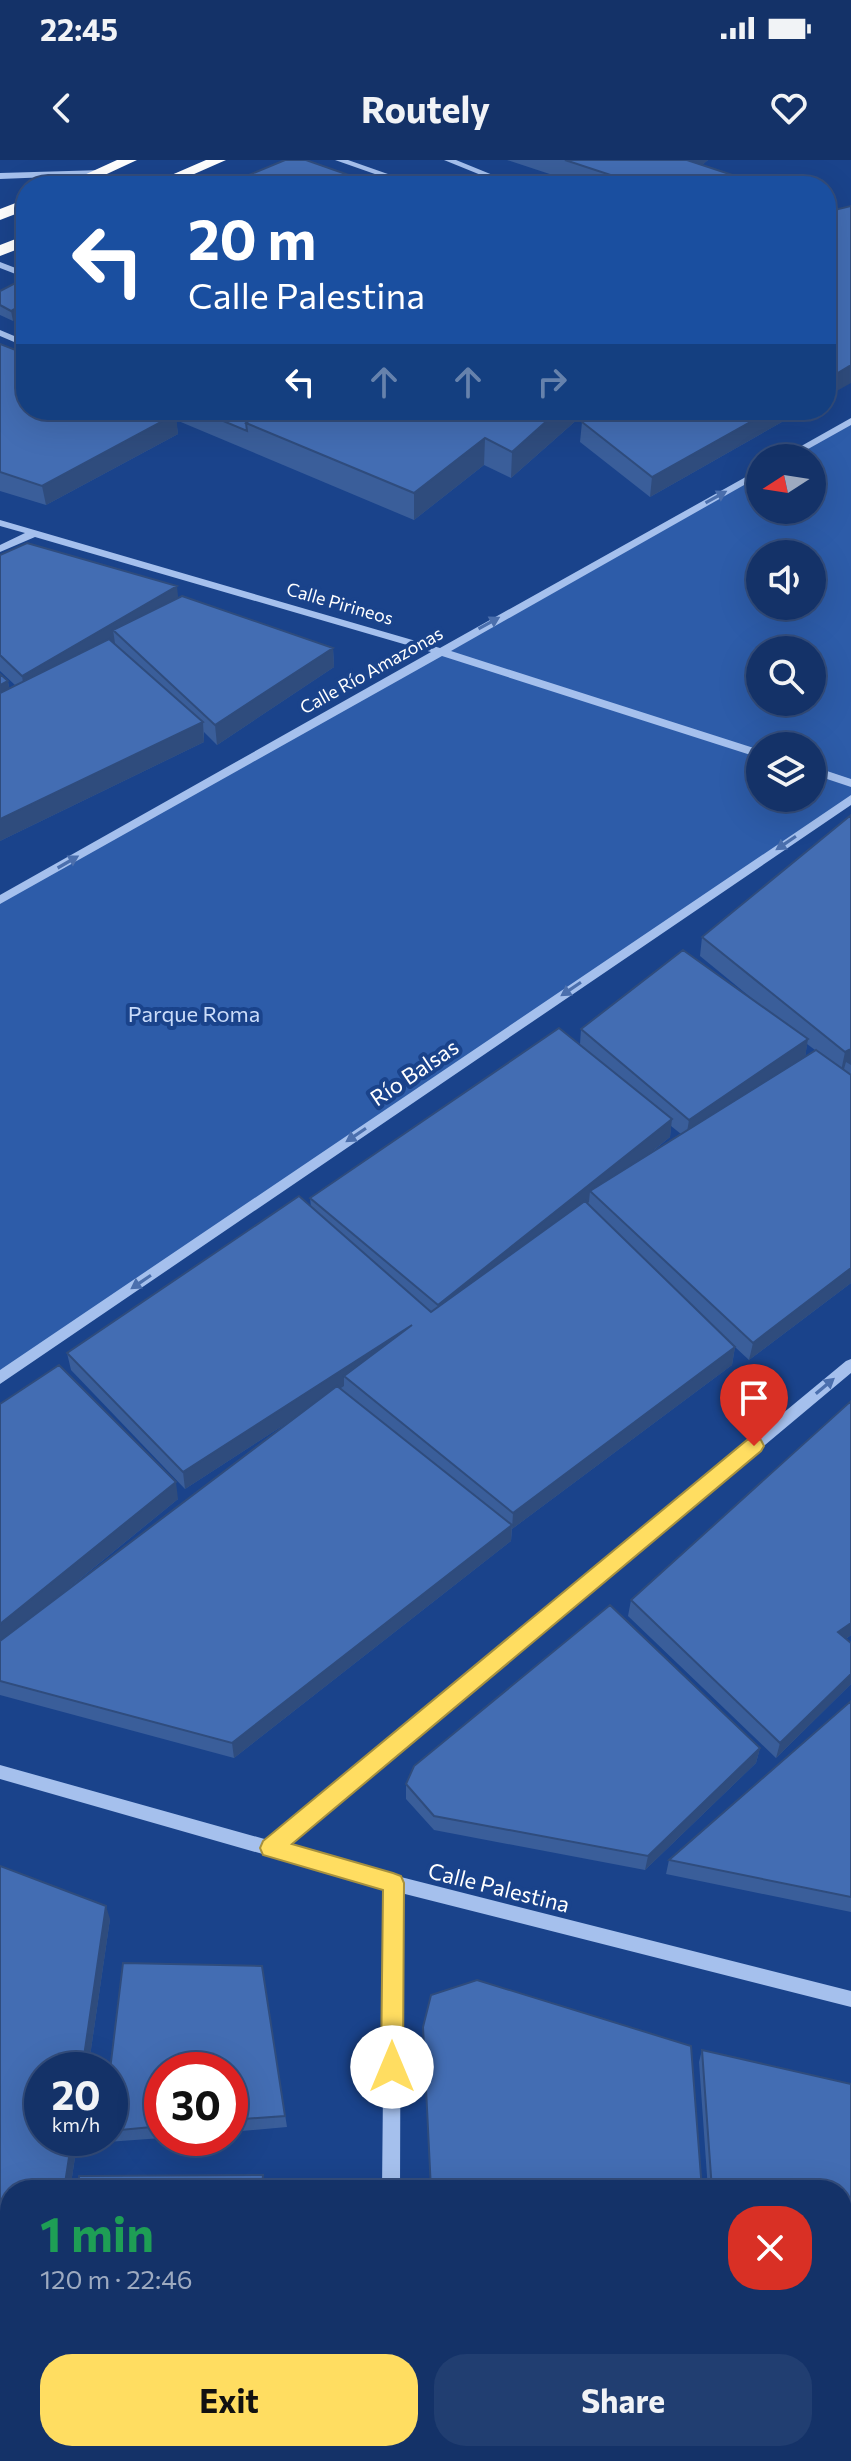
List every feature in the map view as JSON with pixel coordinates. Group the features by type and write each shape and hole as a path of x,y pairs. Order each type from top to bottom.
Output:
{"highway":[{"path":"91,176 130,160"},
{"path":"179,176 219,160"}],"street":[{"path":"448,160 490,176"},
{"path":"345,161 389,176"},
{"path":"0,176 100,172"},
{"path":"810,444 851,421"},
{"name":"Calle Río Amazonas","path":"0,900 746,480"},
{"name":"Calle Pirineos","path":"0,523 439,651 746,750"},
{"path":"0,549 34,533"},
{"path":"826,775 851,783"},
{"name":"Río Balsas","path":"0,1378 851,799"},
{"path":"271,1848 851,1365"},
{"name":"Calle Palestina","path":"0,1772 393,1883 851,1999"},
{"path":"391,2180 393,1883"}],"green space":[{"name":"Parque Roma","path":"851,424 851,799 0,1378 0,902 746,482 746,524 826,524 826,444 815,444"}],"building":[{"path":"285,160 306,160 352,176 246,176"},
{"path":"565,160 687,160 736,176 614,176"},
{"path":"851,206 851,365 836,374 836,210"},
{"path":"16,283 16,308 11,311 0,305 0,291"},
{"path":"0,344 16,350 16,420 165,420 42,486 0,472"},
{"path":"221,420 250,420 246,423 247,431"},
{"path":"250,420 548,420 512,452 485,438 414,493 246,423"},
{"path":"584,420 754,420 652,477 582,422"},
{"path":"27,543 177,586 22,676 0,655 0,555"},
{"path":"182,596 333,648 215,725 113,630"},
{"path":"109,639 203,722 0,819 0,693"},
{"path":"0,674 8,681 0,685"},
{"path":"851,815 851,1049 845,1052 702,937"},
{"path":"683,950 808,1039 689,1120 581,1029"},
{"path":"559,1028 672,1119 438,1305 310,1198"},
{"path":"816,1050 851,1075 851,1268 753,1343 590,1191"},
{"path":"299,1196 431,1312 585,1201 735,1347 513,1513 344,1376 412,1325 183,1472 67,1353"},
{"path":"59,1365 176,1482 0,1624 0,1404"},
{"path":"337,1386 512,1525 232,1743 0,1681 0,1641"},
{"path":"851,1401 851,1623 838,1632 851,1643 851,1674 780,1743 631,1600"},
{"path":"610,1605 760,1748 648,1856 434,1816 406,1784 414,1766"},
{"path":"851,1701 851,1897 669,1860"},
{"path":"0,1866 106,1906 85,2052 24,2052 24,2156 69,2156 66,2180 0,2180"},
{"path":"123,1963 262,1966 285,2116 248,2119 248,2052 144,2052 144,2128 128,2129 128,2052 112,2052"},
{"path":"477,1980 691,2046 701,2180 431,2180 423,2027 431,1995"},
{"path":"702,2050 851,2084 851,2180 711,2180"},
{"path":"263,2175 263,2180 79,2180 79,2176"}],"route":[{"path":"392,2067 393,1883 271,1848 754,1446"}]}
